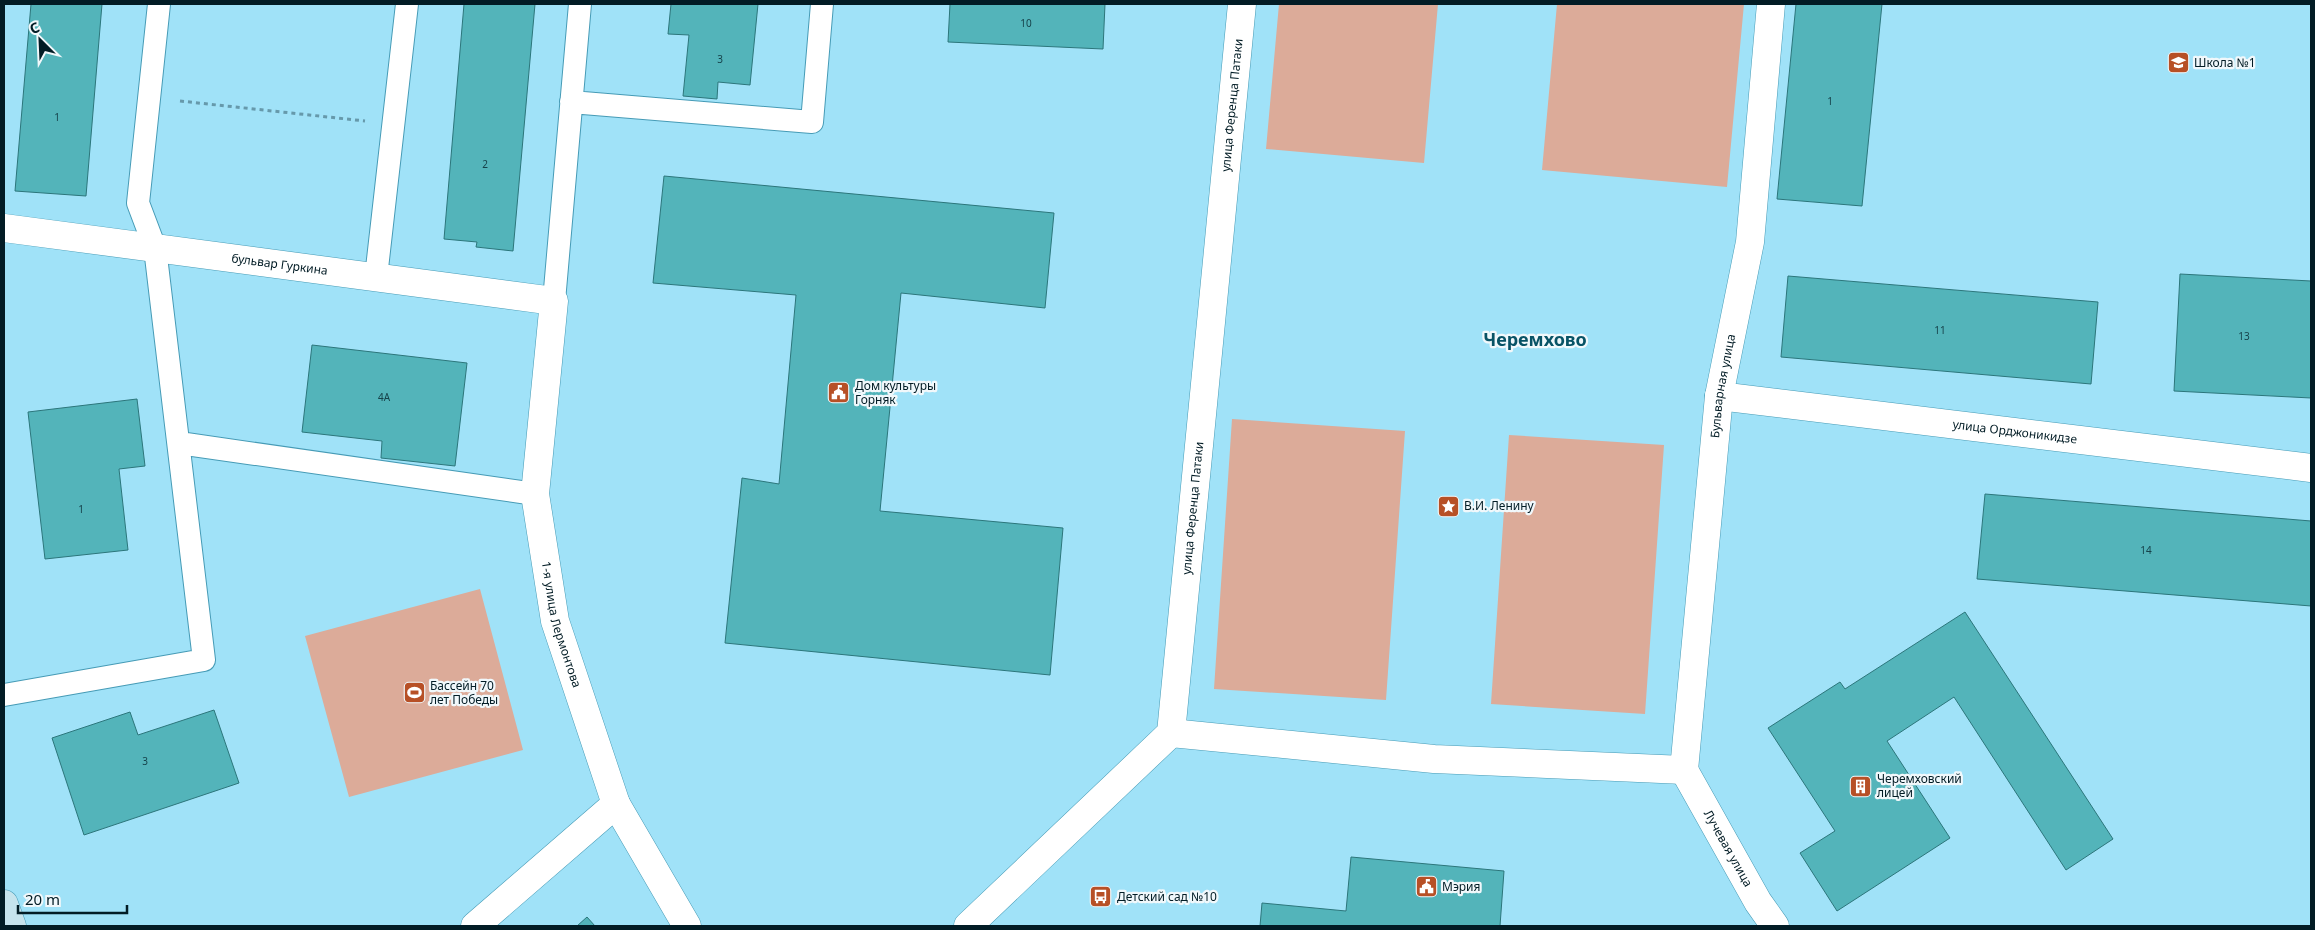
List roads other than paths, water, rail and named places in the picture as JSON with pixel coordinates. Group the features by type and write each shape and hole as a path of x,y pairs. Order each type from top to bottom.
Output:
{"main road":[{"path":"4,904 12,926"}],"street":[{"name":"улица Ференца Патаки","path":"1171,733 1242,4"},
{"name":"Бульварная улица","path":"1684,770 1719,396 1750,242 1771,4"},
{"name":"бульвар Гуркина","path":"4,228 554,301"},
{"name":"1-я улица Лермонтова","path":"554,301 535,494 555,621 616,804 687,926"},
{"name":"улица Орджоникидзе","path":"1719,396 2311,468"},
{"path":"968,926 1171,733 1434,759 1684,770"},
{"name":"Лучевая улица","path":"1684,770 1758,902 1775,926"},
{"path":"475,926 616,804"}],"lane":[{"path":"4,695 204,660 155,248 138,203 159,4"},
{"path":"376,277 407,4"},
{"path":"554,301 580,4"},
{"path":"571,102 812,122 822,4"},
{"path":"179,442 535,494"}],"place":[{"name":"Школа №1","path":"2178,63"},
{"name":"Дом культуры Горняк","path":"839,393"},
{"name":"В.И. Ленину","path":"1448,506"},
{"name":"Бассейн 70 лет Победы","path":"414,693"},
{"name":"Черемховский лицей","path":"1861,786"},
{"name":"Мэрия","path":"1426,887"},
{"name":"Детский сад №10","path":"1101,897"}],"district":[{"name":"Черемхово","path":"1535,340"}]}
